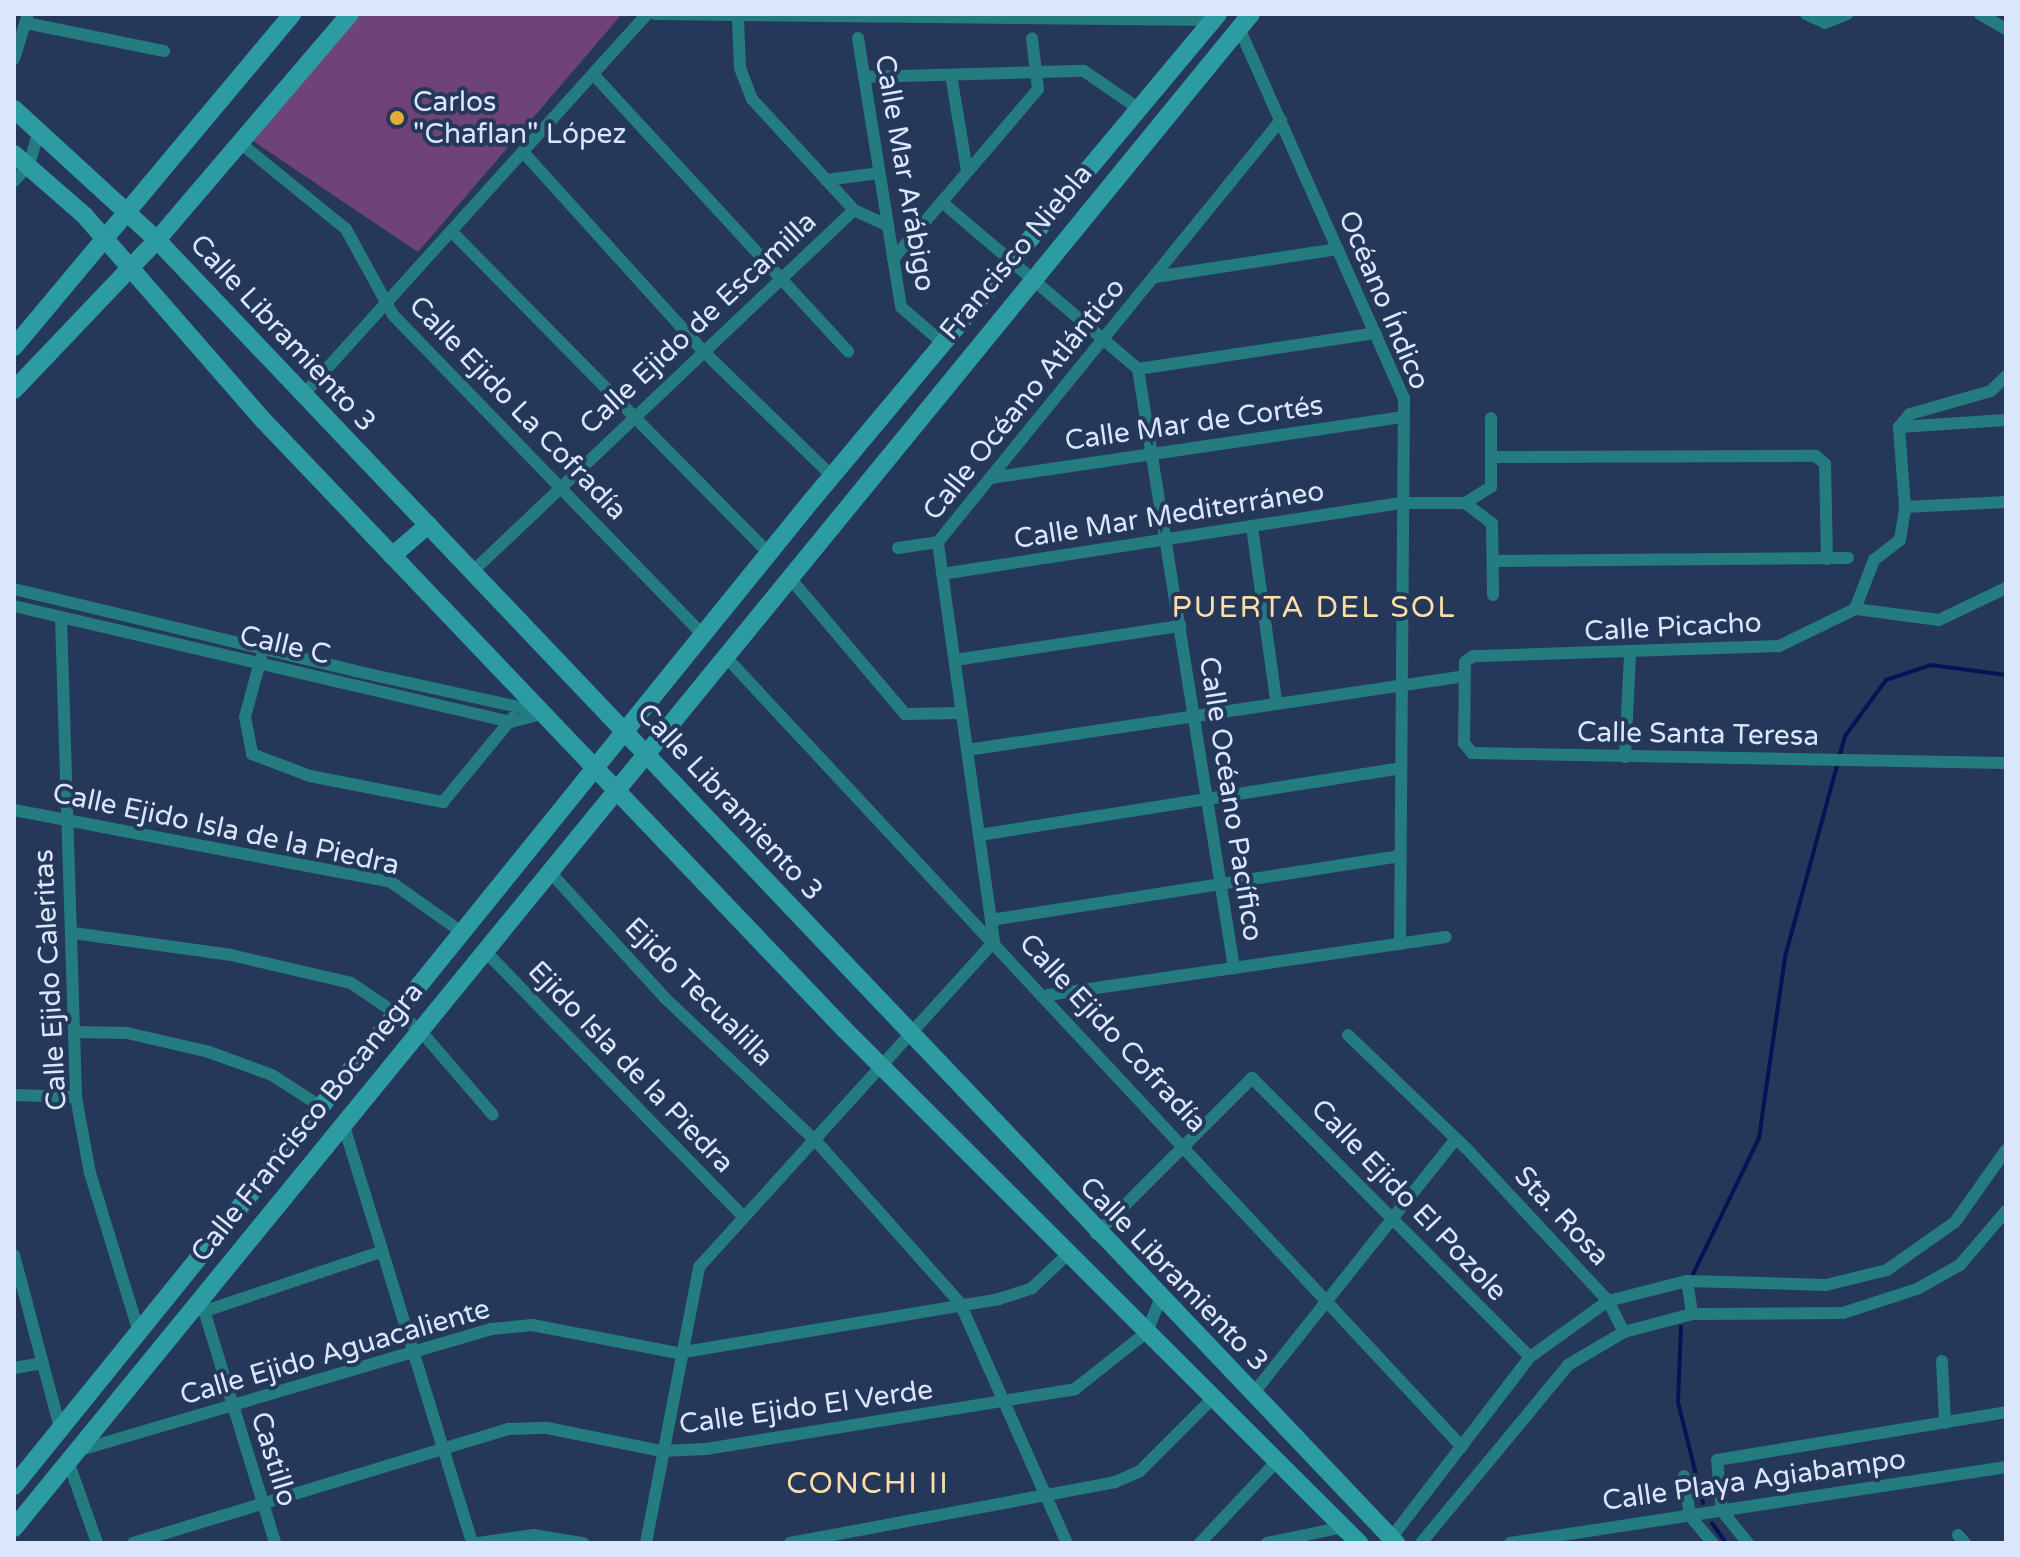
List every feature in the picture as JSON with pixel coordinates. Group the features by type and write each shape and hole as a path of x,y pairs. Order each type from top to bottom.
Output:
{"street":[{"path":"14,347 131,215 292,14"},
{"path":"14,390 157,240 350,14"},
{"path":"303,395 388,306 647,14"},
{"path":"655,14 738,20 1216,17"},
{"path":"1806,14 1825,23 1847,14"},
{"path":"1981,14 2006,29"},
{"name":"Francisco Niebla","path":"705,637 812,500 945,345 1011,259 1216,17"},
{"path":"14,59 27,18 164,51"},
{"path":"738,20 740,68 752,99 854,210 886,225"},
{"name":"Francisco Niebla","path":"725,656 837,512 1245,21"},
{"name":"Océano Índico","path":"1245,21 1281,120 1404,398 1400,944"},
{"name":"Calle Mar Arábigo","path":"858,38 901,307 945,345"},
{"path":"893,259 1038,89 1032,38"},
{"path":"864,77 1084,71 1139,109"},
{"path":"593,74 777,280 848,351"},
{"path":"951,75 967,171"},
{"name":"Calle Libramiento 3","path":"14,109 157,240 627,733 1096,1234 1392,1541"},
{"name":"Calle Océano Atlántico","path":"994,942 938,542 1281,120"},
{"path":"14,181 21,159 39,131"},
{"name":"Calle Ejido La Cofradía","path":"239,142 356,240 388,306 705,637"},
{"path":"524,153 702,350 832,476"},
{"name":"Calle Libramiento 3","path":"21,159 107,242 531,707 597,765 883,1067 1359,1543"},
{"path":"826,180 879,173"},
{"path":"943,203 1106,337 1138,369 1375,333"},
{"name":"Calle Ejido de Escamilla","path":"472,572 702,350 854,210"},
{"path":"453,233 631,418 769,554"},
{"path":"1155,277 1338,249"},
{"name":"Calle Océano Pacífico","path":"1138,369 1234,968"},
{"path":"2006,376 1991,391 1910,414 1899,427 1905,507 1896,549 1874,560 1855,609 1939,620 2006,588"},
{"name":"Calle Mar de Cortés","path":"990,478 1404,417"},
{"path":"1491,418 1491,487 1465,503 1492,523 1493,595"},
{"path":"1899,427 2006,420"},
{"path":"1492,457 1816,456 1825,464 1827,559"},
{"path":"1905,507 2006,502"},
{"name":"Calle Mar Mediterráneo","path":"942,574 1403,503 1465,503"},
{"path":"392,556 428,525"},
{"path":"1252,527 1276,701"},
{"path":"898,548 938,542"},
{"path":"1493,561 1848,558"},
{"path":"789,577 905,714 962,713"},
{"name":"Calle C","path":"14,589 262,649 531,707"},
{"name":"Calle C","path":"14,606 511,722 531,707"},
{"name":"Calle Picacho","path":"1465,676 1473,656 1630,656 1779,646 1855,609"},
{"path":"99,610 99,627"},
{"name":"Calle Ejido Caleritas","path":"61,618 76,1097 90,1173 139,1332"},
{"path":"955,660 1180,626"},
{"name":"Calle Francisco Bocanegra","path":"14,1486 597,765 705,637"},
{"path":"262,649 245,717 252,754 310,776 443,802 511,722 531,707"},
{"name":"Calle Francisco Bocanegra","path":"14,1528 203,1304 343,1123 725,656"},
{"name":"Calle Ejido Cofradía","path":"725,656 994,942 1048,995 1462,1447"},
{"path":"1625,757 1630,656"},
{"path":"967,750 1402,680 1465,676"},
{"name":"Calle Santa Teresa","path":"1465,676 1466,752 2006,763"},
{"path":"979,835 1401,768"},
{"name":"Calle Ejido Isla de la Piedra","path":"14,810 391,882 463,933"},
{"path":"991,920 1400,856"},
{"name":"Ejido Tecualilla","path":"550,872 665,998 817,1142 960,1303 1000,1402 1067,1543"},
{"path":"73,933 336,977 397,1011 419,1029 493,1115"},
{"path":"1048,995 1446,937"},
{"path":"646,1543 678,1353 699,1267 743,1216 817,1142 883,1067 906,1033 994,942"},
{"name":"Ejido Isla de la Piedra","path":"485,951 743,1216"},
{"path":"74,1032 127,1033 209,1052 272,1075 320,1106"},
{"name":"Sta. Rosa","path":"1348,1035 1608,1301 1624,1332"},
{"name":"Calle Ejido El Pozole","path":"1184,1142 1252,1078 1530,1357"},
{"path":"14,1095 76,1097"},
{"path":"343,1123 440,1448 472,1543"},
{"path":"1252,1395 1395,1222 1454,1141"},
{"path":"1096,1234 1184,1142"},
{"path":"1392,1541 1530,1357 1608,1301 1687,1281 1826,1285 1887,1270 1942,1233 1985,1185 2006,1150"},
{"path":"1421,1543 1568,1365 1624,1332 1692,1314 1843,1313 1917,1289 1960,1265 2006,1211"},
{"path":"203,1304 380,1252"},
{"name":"Calle Ejido Aguacaliente","path":"72,1456 411,1353 532,1325 678,1353 1032,1288 1068,1254"},
{"path":"14,1255 60,1428"},
{"path":"1687,1281 1692,1314"},
{"path":"1147,1332 1160,1300"},
{"name":"Castillo","path":"203,1304 275,1543"},
{"name":"Calle Ejido El Verde","path":"133,1543 440,1448 527,1427 661,1451 1000,1402 1082,1386 1147,1332"},
{"path":"1942,1361 1945,1423"},
{"path":"14,1368 41,1363"},
{"path":"790,1543 1046,1495 1139,1472 1214,1397"},
{"path":"1748,1543 1722,1511 1717,1460 2006,1412"},
{"path":"72,1456 97,1543"},
{"path":"1200,1543 1278,1460"},
{"name":"Calle Playa Agiabampo","path":"1510,1543 2006,1467"},
{"path":"1684,1476 1690,1516 1713,1543"},
{"path":"1267,1543 1344,1527"},
{"path":"478,1543 533,1535 583,1543"}],"shaded area":[{"path":"358,14 622,14 418,252 250,139"}],"waterway":[{"path":"1693,1274 1759,1138 1785,957 1845,736 1886,680 1931,665 2006,675"},
{"path":"1681,1327 1678,1402 1703,1503"},
{"path":"1712,1523 1726,1543"}],"place":[{"name":"Carlos \"Chaflan\" López","path":"397,118"}],"district":[{"name":"PUERTA DEL SOL","path":"1314,608"},
{"name":"CONCHI II","path":"868,1484"}]}
